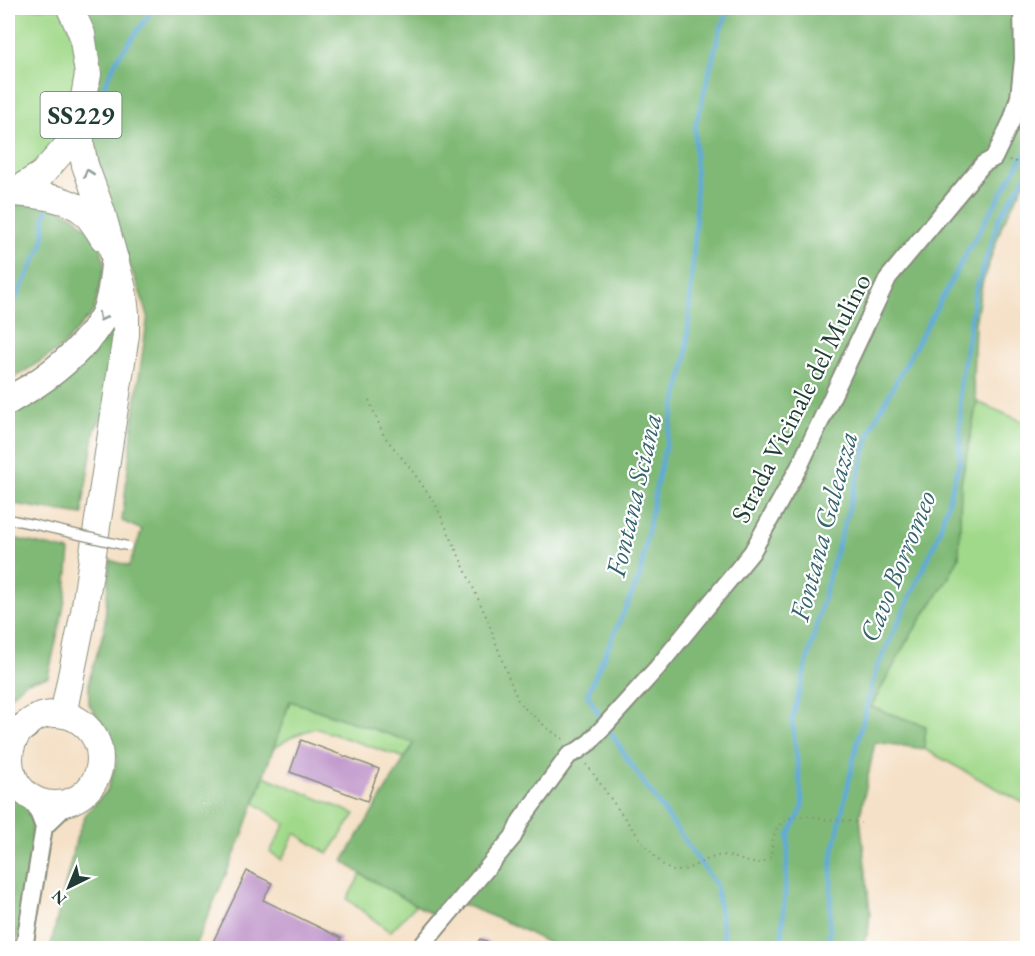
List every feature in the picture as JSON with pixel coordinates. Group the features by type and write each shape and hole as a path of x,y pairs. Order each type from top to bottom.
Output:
{"highway":[{"path":"8,400 36,384 69,358 93,333 104,315 112,289 113,254"}],"main road":[{"name":"SS229","path":"10,194 42,174 66,147 81,114 88,74 82,34 70,8"},
{"path":"63,715 84,612 126,335 123,289 81,146 81,114"},
{"path":"10,194 38,195 65,201 85,212 113,254"},
{"path":"50,714 63,715 77,720 96,742 100,756 98,771 92,784 83,795 70,802 51,804 33,799 25,793 10,774 11,749 16,731 36,718 50,714"}],"street":[{"name":"Strada Vicinale del Mulino","path":"420,948 513,837 521,820 569,755 590,742 657,668 752,552 799,467 888,278 983,164 994,158 1020,97 1023,59 1022,8"},
{"path":"24,948 44,827 33,799"},
{"path":"44,827 70,802"}],"lane":[{"path":"8,519 127,546"}],"path":[{"path":"1012,160 1026,164"},
{"path":"369,399 384,436 436,505 489,622 519,703 576,752 630,826 668,870 677,871 719,855 759,863 771,857 776,827 786,819 808,816 861,823"}],"green space":[{"path":"8,8 60,8 73,34 79,74 72,113 52,149 23,176 8,183"},
{"path":"80,8 1027,8 1027,178 1002,225 982,284 975,323 973,382 977,402 961,483 959,557 948,579 908,639 871,707 926,726 924,749 875,742 860,816 870,913 868,933 860,948 558,948 513,925 448,898 437,917 361,874 343,861 414,743 290,701 242,837 194,948 50,948 77,836 87,812 107,791 117,759 102,723 89,704 89,680 104,631 110,560 129,566 142,530 122,521 148,315 120,245 93,143"},
{"path":"50,204 74,216 99,240 105,265 94,311 61,348 8,382 8,206"},
{"path":"114,317 113,352 106,410 95,429 83,515 8,503 8,411"},
{"path":"977,402 1027,423 1027,805 924,749 926,726 871,707 908,639 948,579 959,557 961,483"},
{"path":"8,537 70,551 65,601 48,677 26,682 8,699"},
{"path":"290,701 415,743 405,758 315,728 293,736 273,749"},
{"path":"264,776 355,814 328,854 295,833 282,860 270,852 285,824 255,803"},
{"path":"8,781 18,791 32,813 33,851 16,948 8,948"},
{"path":"361,874 416,905 390,932 347,899"}],"building":[{"path":"301,740 379,769 367,801 290,772"},
{"path":"247,871 272,883 263,900 341,938 339,944 348,948 210,948"},
{"path":"480,939 502,948 475,948"}],"waterway":[{"path":"93,110 117,59 154,8"},
{"name":"Fontana Sciana","path":"603,721 587,694 640,576 656,487 686,359 696,215 695,128 720,30 730,8"},
{"name":"Fontana Galeazza","path":"781,948 789,835 803,807 792,720 830,573 873,424 967,252 1028,148"},
{"name":"Cavo Borromeo","path":"829,948 832,857 857,744 876,670 937,539 960,461 960,385 975,293 999,218 1028,172"},
{"path":"8,314 43,244 47,210"},
{"name":"Fontana Sciana","path":"608,728 716,885 725,948"}]}
